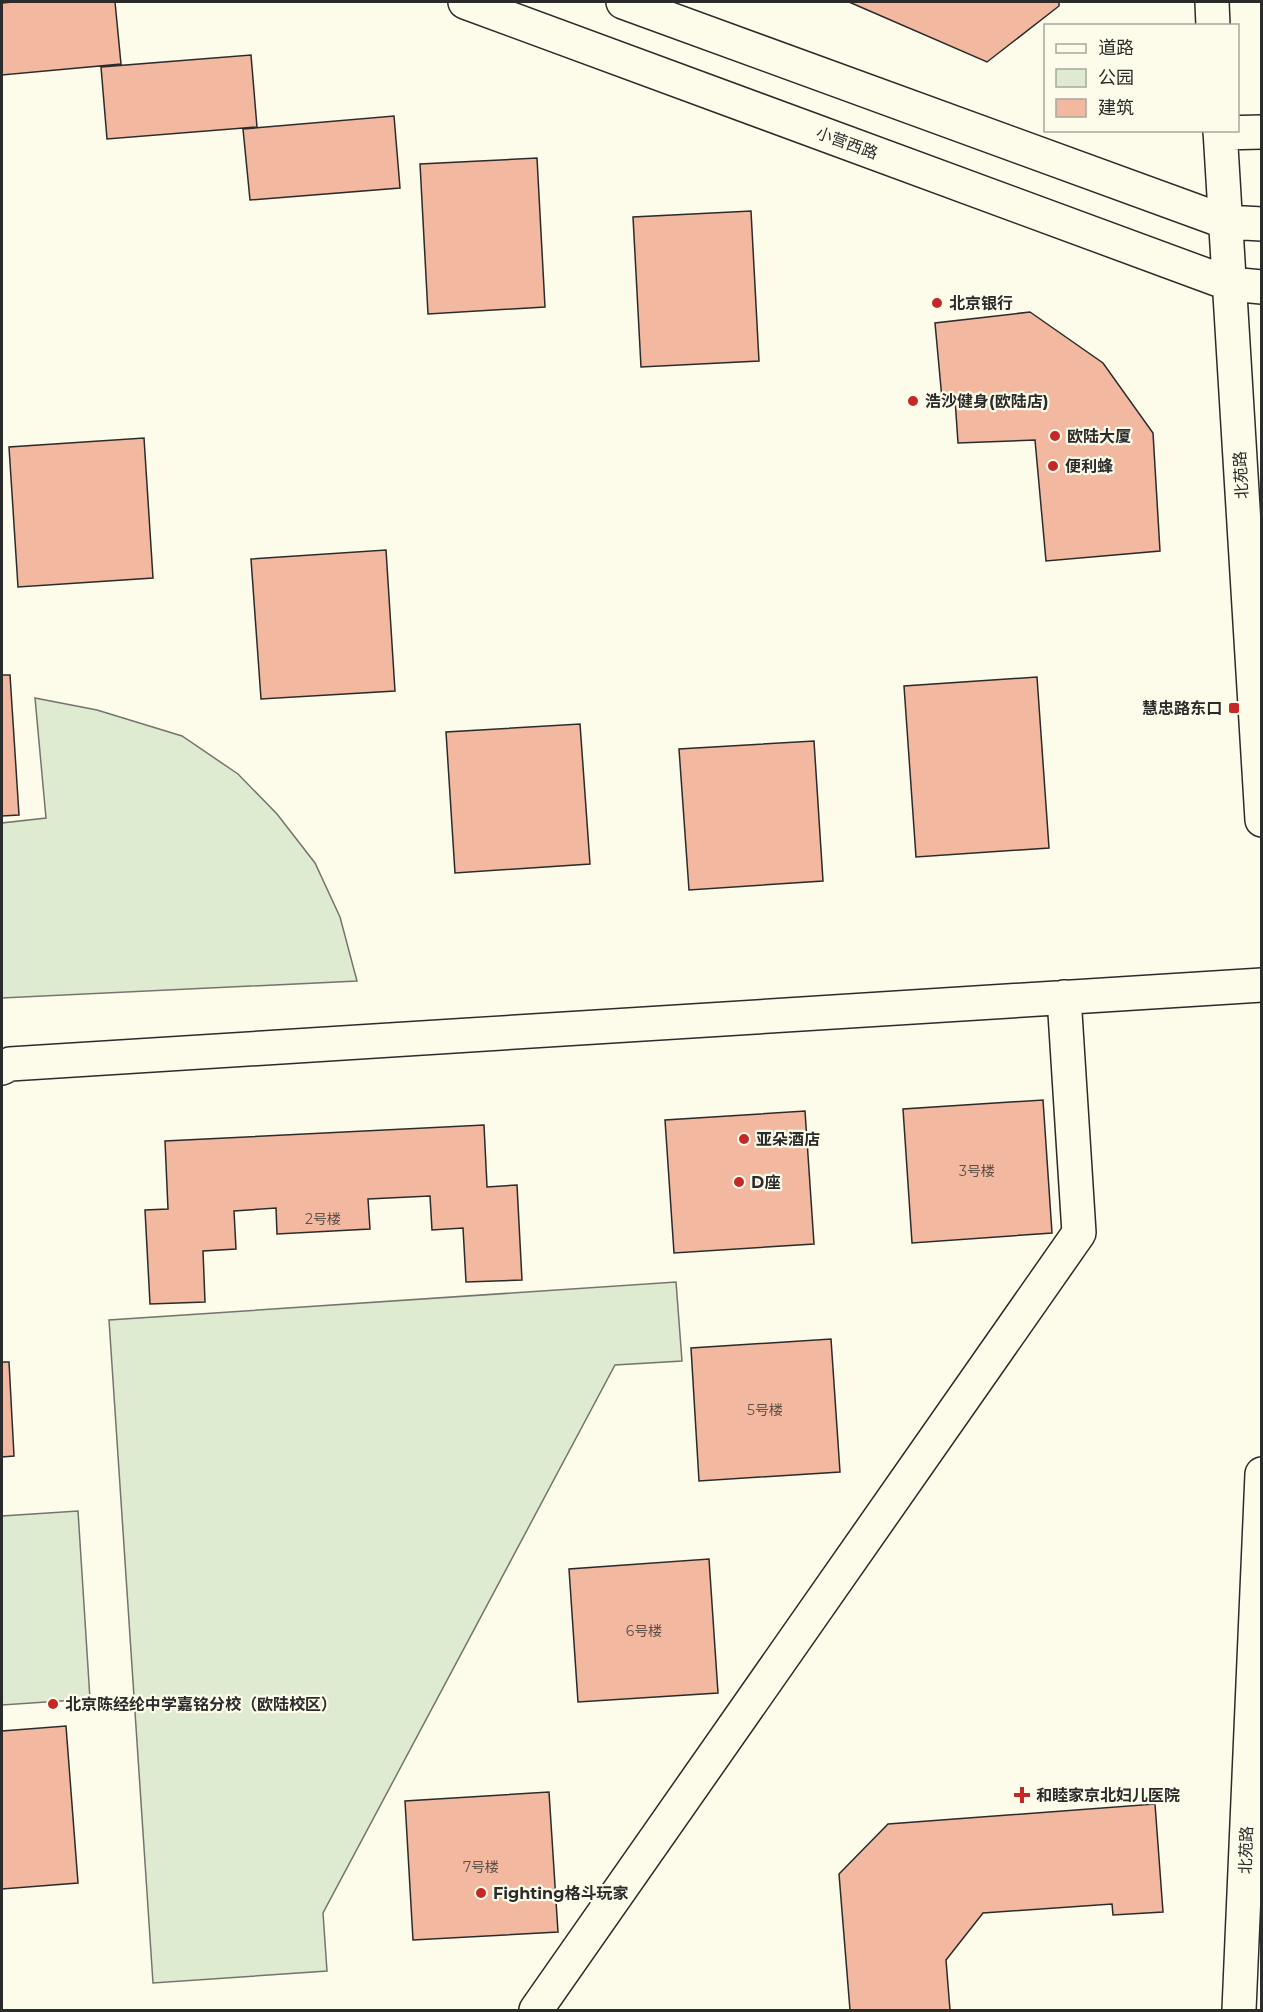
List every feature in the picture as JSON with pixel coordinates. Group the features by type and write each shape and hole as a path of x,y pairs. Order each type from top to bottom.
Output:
{"main road":[{"name":"小营西路","path":"465,2 1246,285"},
{"path":"623,2 1226,222 1262,224"},
{"path":"1212,2 1214,24"},
{"name":"北苑路","path":"1220,132 1226,222 1246,285 1262,820"},
{"path":"1220,132 1262,132"},
{"path":"2,1068 10,1064 22,1063 1262,985"},
{"path":"536,2010 1079,1233 1064,997"},
{"name":"北苑路","path":"1239,2010 1262,1474"}],"green space":[{"path":"35,698 97,710 182,736 238,774 277,814 315,863 340,917 357,981 2,998 2,823 46,818"},
{"path":"676,1282 682,1361 615,1365 323,1913 327,1971 153,1983 109,1320"},
{"path":"78,1511 90,1699 2,1705 2,1516"}],"building":[{"path":"115,2 121,64 2,75 2,3"},
{"path":"849,2 1059,2 1059,6 987,62"},
{"path":"251,55 257,127 107,139 101,67"},
{"path":"394,116 400,188 250,200 243,129"},
{"path":"537,158 545,307 428,314 420,164"},
{"path":"751,211 759,361 641,367 633,217"},
{"name":"欧陆大厦","path":"1030,312 1103,363 1153,433 1160,551 1046,561 1035,440 958,443 955,399 942,399 935,323"},
{"path":"144,438 153,578 18,587 9,447"},
{"path":"386,550 395,691 261,699 251,559"},
{"path":"2,675 10,675 19,815 2,816"},
{"path":"1037,677 1049,848 916,857 904,686"},
{"path":"580,724 590,864 455,873 446,732"},
{"path":"814,741 823,881 689,890 679,749"},
{"path":"1043,1100 1052,1233 912,1243 903,1109"},
{"name":"D座","path":"805,1111 814,1244 674,1253 665,1120"},
{"path":"484,1125 487,1187 517,1185 522,1280 466,1282 463,1228 432,1230 430,1196 368,1199 370,1229 277,1234 276,1208 234,1211 236,1249 203,1251 205,1302 150,1304 145,1210 168,1209 165,1141"},
{"path":"831,1339 840,1472 699,1481 691,1348"},
{"path":"2,1362 9,1362 14,1456 2,1457"},
{"path":"709,1559 718,1693 578,1702 569,1569"},
{"path":"66,1726 78,1883 2,1889 2,1731"},
{"path":"549,1792 558,1932 413,1940 405,1801"},
{"path":"1155,1804 1163,1912 1113,1915 1112,1904 983,1913 946,1960 950,2010 850,2010 839,1874 888,1824"}],"place":[{"name":"北京银行","path":"937,303"},
{"name":"浩沙健身(欧陆店)","path":"913,401"},
{"name":"欧陆大厦","path":"1055,436"},
{"name":"便利蜂","path":"1053,466"},
{"name":"慧忠路东口","path":"1234,708"},
{"name":"亚朵酒店","path":"744,1139"},
{"name":"D座","path":"739,1182"},
{"name":"北京陈经纶中学嘉铭分校（欧陆校区）","path":"53,1704"},
{"name":"和睦家京北妇儿医院","path":"1022,1795"},
{"name":"Fighting格斗玩家","path":"481,1893"}]}
